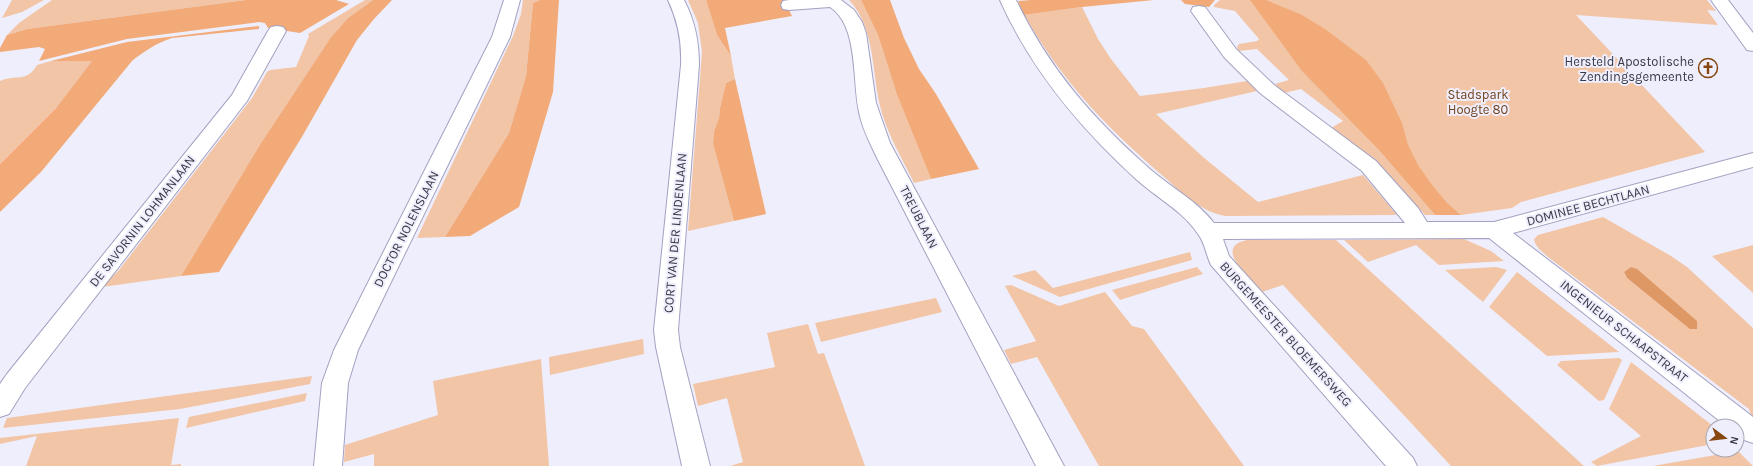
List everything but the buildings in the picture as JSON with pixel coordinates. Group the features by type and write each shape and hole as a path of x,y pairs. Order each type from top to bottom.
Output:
{"street":[{"name":"DOCTOR NOLENSLAAN","path":"328,466 335,384 346,350 501,37 512,0"},
{"name":"CORT VAN DER LINDENLAAN","path":"676,0 682,10 690,35 690,65 666,330 668,347 696,466"},
{"name":"BURGEMEESTER BLOEMERSWEG","path":"1008,0 1029,44 1048,73 1073,104 1089,122 1146,177 1189,209 1208,231 1219,259 1403,466"},
{"path":"1719,0 1753,46"},
{"name":"TREUBLAAN","path":"788,5 826,2 835,3 849,15 856,31 861,56 864,90 869,114 883,148 1050,466"},
{"path":"1199,11 1230,52 1267,89 1369,166 1410,213 1421,230"},
{"path":"1735,20 1753,21"},
{"name":"DE SAVORNIN LOHMANLAAN","path":"0,406 16,381 240,97 277,31"},
{"name":"DOMINEE BECHTLAAN","path":"1208,231 1494,230 1753,160"},
{"name":"INGENIEUR SCHAAPSTRAAT","path":"1494,230 1753,432"}],"green space":[{"path":"12,0 44,0 22,12 2,18"},
{"path":"52,0 246,0 27,29 7,35 19,23"},
{"path":"365,0 373,0 348,18 331,37 261,143 181,276 102,287 119,270 252,98 267,72 270,70 296,67 309,36 308,34"},
{"path":"523,0 540,0 533,3 526,76 509,133 445,237 417,238 513,36 521,14"},
{"path":"688,0 706,0 717,35 731,56 735,79 726,83 719,118 714,131 713,144 734,221 688,231 702,52 698,23"},
{"path":"849,0 861,0 878,35 897,95 931,179 914,183 892,140 882,113 869,39 858,12"},
{"name":"Stadspark Hoogte 80","path":"1220,0 1707,0 1716,11 1707,10 1718,25 1576,15 1705,152 1521,202 1512,208 1461,215 1377,148 1435,215 1425,215 1380,165 1331,128 1343,121 1301,89 1284,93 1275,84 1289,80 1257,49 1239,51 1237,47 1239,44 1257,41 1259,39 1235,11 1214,7 1214,5"},
{"path":"1082,7 1098,39 1111,59 1140,96 1247,81 1257,91 1156,114 1203,157 1258,202 1363,175 1397,215 1226,216 1209,211 1192,201 1122,139 1086,102 1054,61 1024,15"},
{"path":"51,61 92,61 56,108 0,164 0,81 25,76 33,71 37,65"},
{"path":"1603,217 1671,256 1687,267 1753,328 1753,421 1749,409 1548,257 1535,243 1534,239 1538,235","holes":["1631,267 1697,329 1690,328 1627,278 1624,272"]},
{"path":"1464,239 1491,251 1504,261 1439,265 1416,245 1368,262 1344,240"},
{"path":"1247,240 1336,240 1584,466 1451,466 1283,285 1262,292 1250,279 1233,256 1233,249 1237,244"},
{"path":"1753,245 1753,293 1712,256"},
{"path":"1190,252 1192,260 1060,297 1012,276 1035,270 1053,288"},
{"path":"1197,267 1203,274 1120,300 1112,290"},
{"path":"1496,267 1507,270 1483,302 1445,270"},
{"path":"1517,272 1619,352 1547,356 1489,307"},
{"path":"1011,285 1059,306 1105,292 1132,326 1144,329 1244,466 1099,466 1037,357 1011,364 1004,350 1036,341 1005,286"},
{"path":"936,298 942,312 821,342 815,323"},
{"path":"808,324 818,354 824,353 865,466 730,466 743,462 727,398 698,406 693,384 775,367 767,333"},
{"path":"643,339 644,354 550,375 549,357"},
{"path":"1619,358 1622,360 1604,400 1599,401 1557,365 1561,361"},
{"path":"541,359 549,466 374,466 374,454 344,462 345,445 438,415 433,381"},
{"path":"1631,362 1705,420 1705,446 1597,466 1591,462 1641,436 1609,409"},
{"path":"312,376 310,384 180,409 3,428 7,418"},
{"path":"307,393 305,401 186,428 189,417"},
{"path":"179,418 171,465 181,464 181,466 26,466 37,436 0,444 0,438"},
{"path":"1705,457 1745,458 1753,466 1653,466"}],"shaded area":[{"path":"246,0 336,0 349,4 300,33 268,28 265,23 259,22 127,39 39,61 45,49 39,47 0,52 0,48 7,35 27,29"},
{"path":"373,0 392,0 357,40 303,135 219,272 181,276 261,143 331,37 348,18"},
{"path":"540,0 559,0 553,92 519,207 470,236 445,237 509,133 526,76 533,3"},
{"path":"706,0 784,0 792,16 725,28 731,56 717,35"},
{"path":"861,0 890,0 904,38 919,69 936,94 979,169 931,179 897,95 878,35"},
{"path":"1154,0 1082,7 1024,15 1018,1"},
{"path":"1181,0 1215,0 1209,7 1185,4"},
{"path":"1250,0 1266,0 1302,15 1325,29 1366,60 1383,83 1402,123 1408,145 1418,165 1447,203 1461,215 1435,215 1377,148 1302,71"},
{"path":"259,26 259,29 172,38 141,54 132,61 41,172 0,212 0,164 56,108 92,61 51,61 127,42"},
{"path":"735,79 766,214 734,221 713,144 714,131 719,118 726,83"},
{"path":"1631,267 1637,269 1697,321 1697,329 1690,329 1627,278 1624,272"}],"place":[{"name":"Hersteld Apostolische Zendingsgemeente","path":"1708,68"}]}
